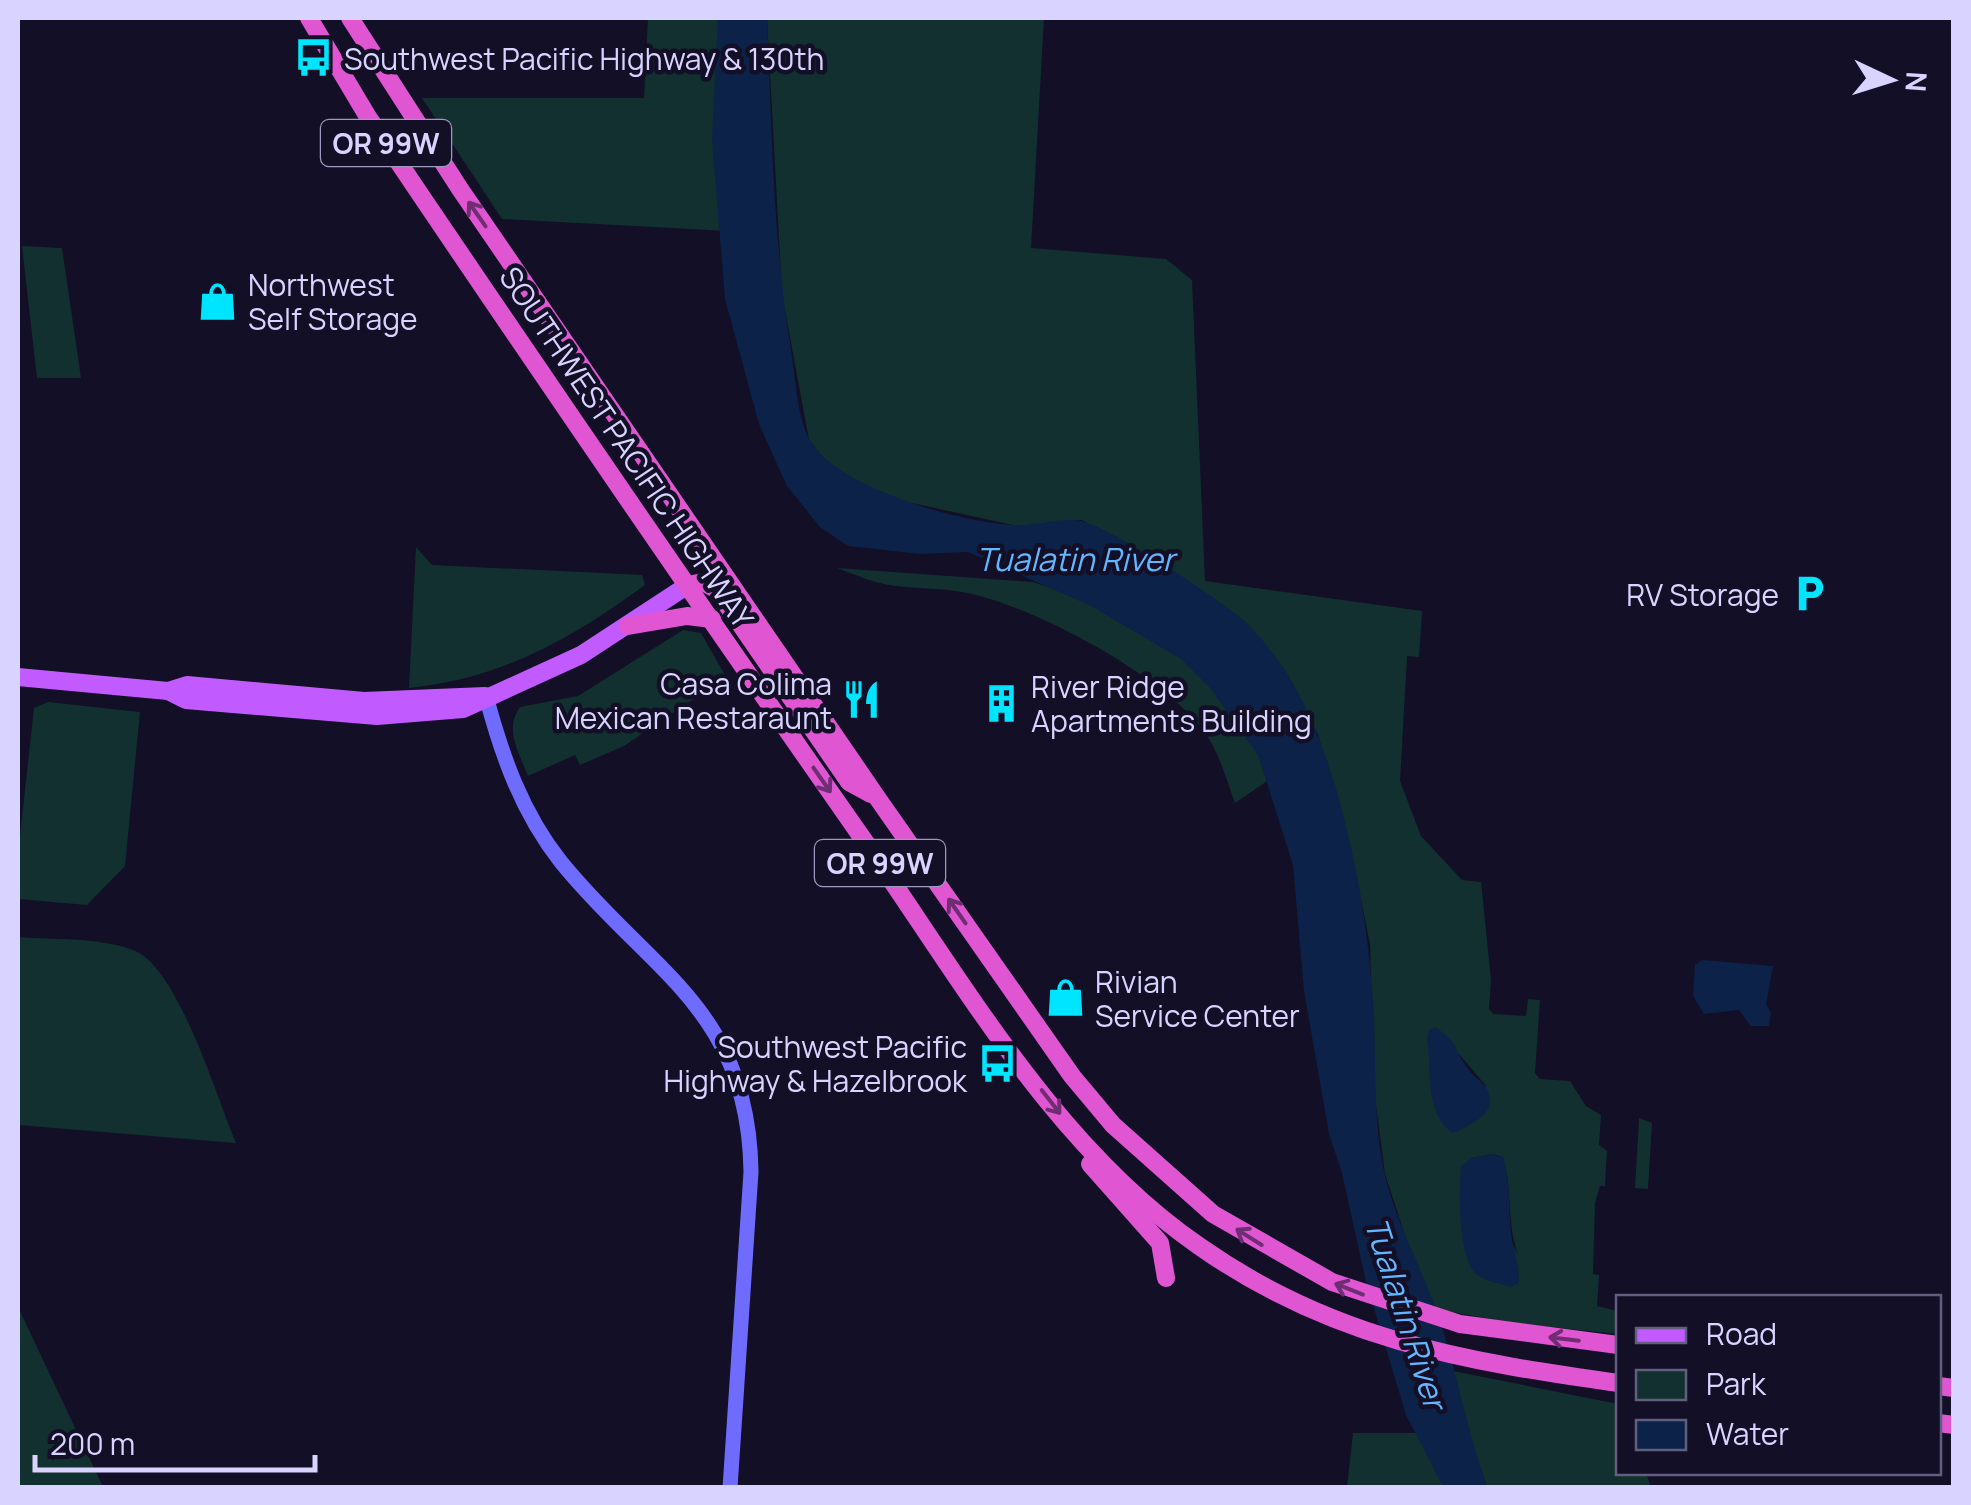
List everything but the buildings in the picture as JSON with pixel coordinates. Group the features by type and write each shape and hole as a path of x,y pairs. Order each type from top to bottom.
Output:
{"highway":[{"name":"SOUTHWEST PACIFIC HIGHWAY","path":"309,18 378,132 1001,1035 1078,1136 1120,1180 1214,1256 1323,1316 1427,1352 1616,1382"},
{"name":"SOUTHWEST PACIFIC HIGHWAY","path":"350,18 460,189 1072,1076 1156,1167 1214,1214 1300,1267 1407,1310 1510,1332 1616,1345"},
{"path":"688,584 702,565 704,546"},
{"path":"688,584 703,582 716,588 849,782 876,796"},
{"path":"628,626 687,616 712,619"},
{"path":"1078,1136 1093,1169 1160,1242 1166,1278"},
{"path":"1120,1180 1140,1182 1156,1167"}],"main road":[{"path":"18,677 168,691 186,685 364,701 486,696 560,667 688,584"},
{"path":"486,696 505,761 538,830 577,880 687,991 712,1026 737,1081 750,1137 750,1172 730,1488"}],"green space":[{"path":"648,18 725,18 728,231 502,219 422,98 644,98"},
{"path":"767,18 1044,18 1031,248 1166,259 1192,280 1205,581 1422,611 1419,657 1407,656 1400,781 1421,836 1462,880 1481,882 1491,979 1489,1009 1493,1014 1526,1016 1528,999 1540,1000 1535,1073 1540,1079 1570,1081 1586,1106 1601,1115 1599,1145 1607,1151 1605,1186 1600,1186 1595,1203 1593,1274 1599,1275 1597,1306 1616,1311 1616,1334 1513,1323 1435,1309 1411,1254 1385,1174 1375,1098 1370,944 1352,855 1318,735 1287,674 1243,620 1153,560 1082,520 1017,526 903,501 854,481 825,460 809,440 782,294","holes":["1459,1054 1486,1086 1433,1102 1431,1059","1493,1154 1503,1157 1512,1233 1519,1257 1471,1158"]},
{"path":"22,246 62,248 81,378 37,378"},
{"path":"416,547 432,565 642,575 645,585 590,623 505,666 409,688"},
{"path":"837,568 1033,582 1071,595 1159,640 1221,692 1273,777 1235,803 1215,749 1186,712 1132,668 1031,614 972,594 889,585"},
{"path":"683,630 701,633 726,677 624,746 580,765 575,755 528,776 513,732 520,707 578,696"},
{"path":"48,702 140,712 125,866 87,905 18,899 18,854 34,708"},
{"path":"18,937 105,943 133,950 150,961 180,1006 236,1143 18,1125"},
{"path":"1639,1118 1652,1123 1648,1189 1635,1188"},
{"path":"18,1307 103,1487 18,1487"},
{"path":"1453,1371 1616,1404 1616,1475 1647,1475 1651,1487 1487,1487 1460,1409"},
{"path":"1353,1433 1434,1433 1450,1487 1347,1488"}],"water":[{"name":"Tualatin River","path":"718,18 767,18 774,187 786,314 801,418 808,437 822,455 872,487 937,511 998,524 1078,520 1120,538 1241,618 1278,660 1306,709 1336,789 1357,877 1370,962 1377,1110 1385,1175 1440,1321 1487,1487 1443,1487 1406,1415 1366,1282 1342,1173 1329,1134 1304,991 1293,865 1258,755 1210,688 1181,659 1091,606 968,552 921,554 848,546 820,527 787,486 759,424 725,299 712,139"},
{"path":"1702,960 1773,966 1766,1005 1771,1012 1769,1026 1751,1026 1739,1010 1704,1014 1693,996 1695,965"},
{"path":"1435,1027 1453,1043 1490,1096 1482,1116 1453,1133 1444,1125 1433,1103 1427,1038 1429,1030"},
{"path":"1493,1154 1503,1157 1507,1176 1519,1275 1519,1282 1512,1287 1491,1282 1472,1270 1463,1243 1461,1166 1471,1158"}],"place":[{"name":"Southwest Pacific Highway & 130th","path":"314,58"},
{"name":"Northwest Self Storage","path":"218,301"},
{"name":"RV Storage","path":"1809,594"},
{"name":"Casa Colima Mexican Restaraunt","path":"862,700"},
{"name":"River Ridge Apartments Building","path":"1001,703"},
{"name":"Rivian Service Center","path":"1065,998"},
{"name":"Southwest Pacific Highway & Hazelbrook","path":"997,1063"}]}
